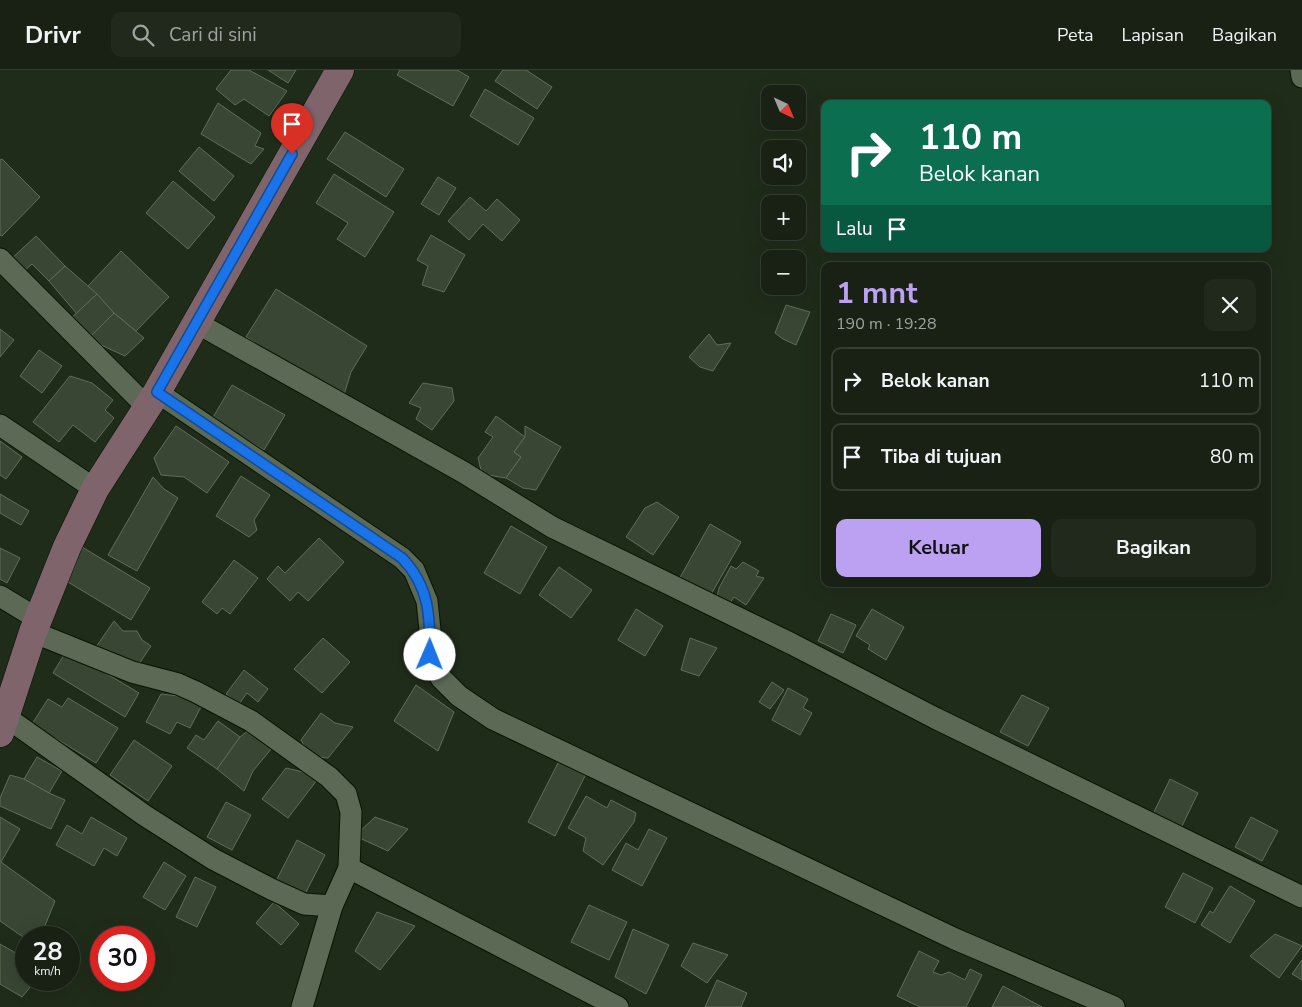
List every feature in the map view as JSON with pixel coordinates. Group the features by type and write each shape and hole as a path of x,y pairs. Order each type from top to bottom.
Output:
{"street":[{"path":"332,906 304,904 270,889 213,859 3,725 35,625 95,489 152,400 340,70"},
{"path":"1302,70 1302,77"},
{"path":"0,259 152,400 402,558 414,570 427,601 430,655 441,678 459,696 493,719 955,939 1114,1007"},
{"path":"195,322 463,472 552,527 792,644 935,718 1302,897"},
{"path":"0,425 95,489"},
{"path":"0,596 35,625 132,672 178,684 251,721 329,777 346,794 351,812 349,868 332,906 302,1007"},
{"path":"349,868 618,1007"}],"building":[{"path":"231,70 249,70 287,91 269,116 244,99 235,105 216,89"},
{"path":"268,70 296,70 288,83"},
{"path":"400,70 457,70 469,77 453,106 397,75"},
{"path":"503,70 526,70 552,87 537,109 495,81"},
{"path":"485,89 534,118 518,145 470,116"},
{"path":"218,103 261,133 255,146 264,149 251,164 201,134"},
{"path":"345,132 404,169 386,197 327,159"},
{"path":"199,147 234,176 214,201 179,171"},
{"path":"2,159 40,197 2,236 0,235 0,160"},
{"path":"334,174 394,212 365,257 337,239 348,223 316,203"},
{"path":"438,177 456,188 439,215 421,204"},
{"path":"173,181 215,217 188,249 146,213"},
{"path":"470,197 486,211 497,199 520,220 502,241 483,224 469,240 448,221"},
{"path":"431,235 465,255 444,292 422,285 428,266 417,260"},
{"path":"36,236 65,266 49,281 32,264 22,273 10,260"},
{"path":"121,251 169,297 136,331 114,313 88,286"},
{"path":"65,266 97,294 77,314 49,281"},
{"path":"276,289 367,346 351,372 343,398 246,337"},
{"path":"97,294 114,313 88,339 69,320"},
{"path":"786,305 810,312 796,345 775,333"},
{"path":"114,313 144,338 125,356 88,339"},
{"path":"0,329 14,340 0,357"},
{"path":"709,334 717,345 731,343 713,371 700,367 689,357"},
{"path":"39,350 62,366 42,393 20,376"},
{"path":"70,376 92,383 113,400 105,410 114,418 95,442 73,425 59,442 33,422"},
{"path":"423,383 452,388 454,401 432,430 416,419 421,408 409,403"},
{"path":"232,385 285,415 264,450 212,419"},
{"path":"496,416 525,437 514,452 521,457 506,478 482,474 478,458 493,437 485,432"},
{"path":"176,426 229,462 207,493 184,477 161,475 154,458"},
{"path":"525,426 561,447 536,490 523,488 506,478 521,457 514,452 525,437"},
{"path":"0,441 22,457 6,479 0,475"},
{"path":"241,476 270,495 254,520 257,530 249,537 216,516"},
{"path":"153,477 164,489 178,498 137,571 108,555"},
{"path":"0,494 29,511 21,525 0,513"},
{"path":"657,502 679,517 653,555 626,537 645,508"},
{"path":"710,524 741,542 709,598 678,581"},
{"path":"511,526 547,547 520,594 484,573"},
{"path":"319,538 344,562 308,601 298,592 290,601 267,579 278,566 285,573"},
{"path":"82,547 150,588 131,620 63,579"},
{"path":"0,548 20,558 7,583 0,579"},
{"path":"234,560 258,578 230,614 222,608 217,614 202,602"},
{"path":"743,562 759,571 756,576 764,578 746,605 734,597 729,604 717,597 719,588 731,566 736,569"},
{"path":"559,567 592,590 571,618 539,595"},
{"path":"636,609 663,626 645,656 618,640"},
{"path":"872,609 904,627 886,660 868,649 870,645 856,636"},
{"path":"831,614 856,625 843,653 818,641"},
{"path":"114,621 123,631 137,631 142,640 151,646 133,673 96,647"},
{"path":"323,638 350,662 322,693 294,669"},
{"path":"690,638 717,648 699,676 681,670"},
{"path":"67,650 139,693 125,717 53,673"},
{"path":"244,670 268,689 258,702 247,693 239,704 226,694"},
{"path":"772,682 784,690 770,709 759,702"},
{"path":"416,685 454,712 438,751 394,721"},
{"path":"788,688 808,699 803,708 812,713 800,735 772,720"},
{"path":"161,694 187,697 202,705 190,728 177,722 170,734 146,722"},
{"path":"1022,695 1049,708 1028,746 1000,732"},
{"path":"68,698 118,728 96,763 32,724 48,699 62,707"},
{"path":"321,713 335,723 353,727 328,758 310,756 301,740"},
{"path":"218,721 240,737 217,769 187,748 196,735 204,740"},
{"path":"249,730 272,748 253,771 244,791 217,769 240,737"},
{"path":"134,740 172,766 148,801 110,775"},
{"path":"37,757 62,771 49,793 24,779"},
{"path":"559,761 586,774 555,836 528,822"},
{"path":"286,768 320,776 288,818 262,799"},
{"path":"10,775 24,779 65,800 51,829 0,806 0,798"},
{"path":"1170,779 1198,793 1180,830 1152,816"},
{"path":"586,796 607,808 611,800 636,813 634,822 603,865 583,851 586,838 568,828"},
{"path":"226,802 251,815 232,850 207,837"},
{"path":"0,817 20,829 1,862 55,901 45,926 15,926 15,931 0,921"},
{"path":"91,817 127,838 117,856 104,848 94,866 56,845 67,825 82,834"},
{"path":"375,817 408,829 388,851 355,836"},
{"path":"1251,817 1278,831 1262,861 1235,847"},
{"path":"649,829 667,838 642,886 612,870 626,843 638,850"},
{"path":"297,840 325,855 304,896 276,881"},
{"path":"164,862 186,876 165,910 143,897"},
{"path":"1183,873 1213,888 1195,923 1165,907"},
{"path":"195,877 216,887 197,927 176,917"},
{"path":"1230,886 1255,901 1230,943 1201,925 1210,911 1213,913"},
{"path":"274,902 299,924 281,945 256,923"},
{"path":"589,905 627,922 609,960 571,942"},
{"path":"377,912 415,926 380,970 355,951"},
{"path":"633,929 669,945 646,994 615,977"},
{"path":"1275,934 1302,946 1279,978 1250,956"},
{"path":"693,943 728,955 707,983 681,966"},
{"path":"0,944 15,953 15,991 27,991 22,997 0,984"},
{"path":"919,951 939,961 933,972 941,975 949,972 965,980 970,969 982,975 966,1007 920,1007 897,996"},
{"path":"1302,960 1302,980 1292,974"},
{"path":"717,980 747,993 741,1007 705,1007"},
{"path":"1003,986 1042,1007 992,1007"}],"route":[{"path":"292,154 157,392 402,558 414,570 427,601 430,655"}]}
